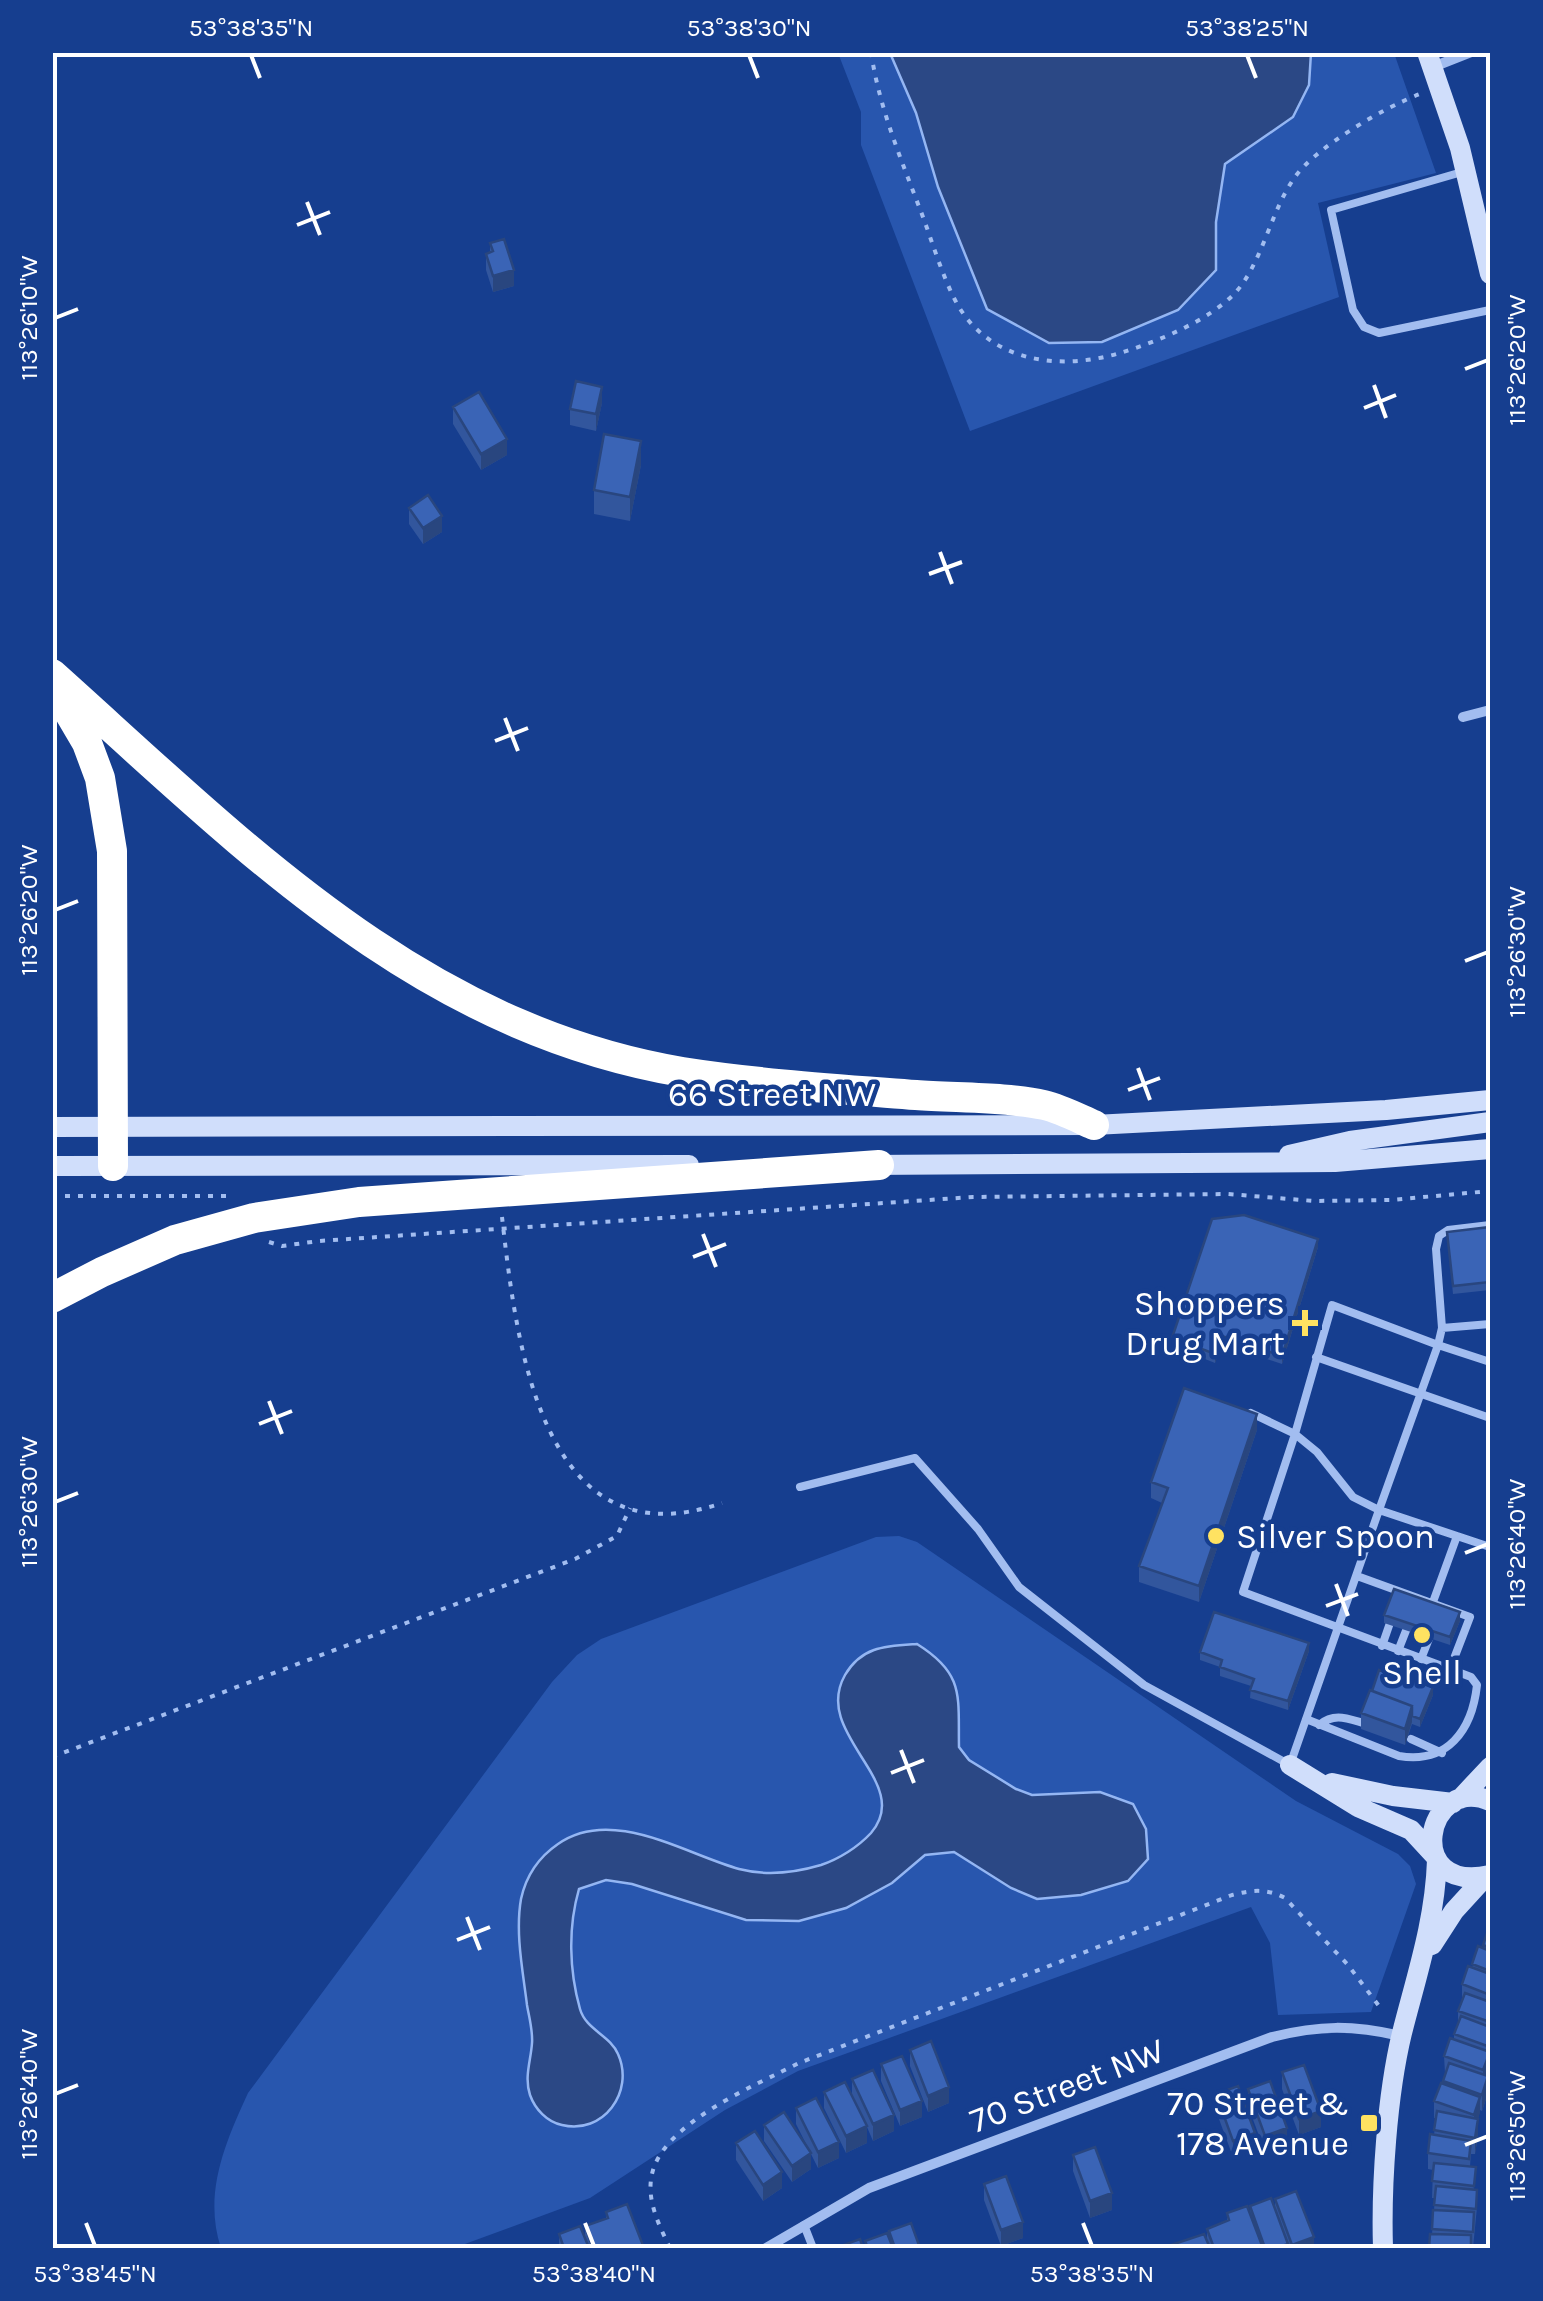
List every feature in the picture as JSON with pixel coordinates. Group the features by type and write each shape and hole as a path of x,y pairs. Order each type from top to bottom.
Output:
{"highway":[{"path":"52,674 230,832 345,926 450,992 524,1028 594,1052 682,1072 754,1082 1044,1105 1094,1124"},
{"path":"52,686 87,743 100,778 112,852 113,1166"},
{"path":"52,1298 176,1240 254,1218 359,1202 880,1166"}],"main road":[{"path":"1433,69 1466,171 1490,274"},
{"name":"66 Street NW","path":"52,1127 1094,1124 1386,1110 1490,1100"},
{"path":"1253,1164 1350,1141 1490,1122"},
{"name":"66 Street NW","path":"52,1166 1253,1164 1384,1160 1490,1148"},
{"path":"1290,1765 1358,1807 1411,1830 1444,1868 1464,1878 1488,1876"},
{"path":"1383,2248 1385,2163 1402,2036 1425,1955 1435,1900 1436,1858 1432,1844 1436,1820 1490,1767"},
{"path":"1317,1780 1394,1796 1457,1801 1472,1796 1490,1800"},
{"path":"1425,1955 1454,1911 1488,1876"}],"street":[{"path":"1433,69 1470,52"},
{"path":"1463,717 1490,710"},
{"name":"70 Street NW","path":"766,2248 869,2188 1272,2038 1334,2026 1402,2036"}],"lane":[{"path":"1466,171 1331,210 1353,310 1364,327 1380,333 1490,310"},
{"path":"800,1486 915,1458 978,1529 1020,1587 1144,1685 1290,1765 1438,1346 1442,1328 1436,1248 1439,1236 1448,1230 1490,1225"},
{"path":"1306,1720 1399,1756 1414,1758 1442,1752 1456,1742 1476,1700 1477,1685 1471,1676 1337,1630 1243,1592 1332,1305 1490,1362"},
{"path":"1442,1328 1490,1324"},
{"path":"1316,1357 1490,1418"},
{"path":"1242,1409 1294,1434 1317,1452 1353,1497 1379,1510 1490,1547"},
{"path":"1421,1660 1457,1536"},
{"path":"1357,1576 1470,1617 1450,1670"},
{"path":"1382,1646 1400,1591"},
{"path":"1398,1651 1419,1598"},
{"path":"1319,1725 1337,1716 1367,1724"},
{"path":"1411,1740 1442,1752"},
{"path":"804,2224 813,2248"}],"path":[{"path":"870,52 877,94 954,299 976,330 1007,351 1046,363 1098,360 1145,346 1190,325 1236,291 1295,176 1336,140 1402,101 1433,69"},
{"path":"619,1218 973,1197 1228,1194 1314,1201 1391,1200 1490,1191"},
{"path":"499,1192 524,1360 543,1422 577,1472 598,1492 630,1508 664,1515 722,1502"},
{"path":"52,1757 575,1559 617,1536 630,1508"},
{"path":"670,2248 651,2197 651,2176 657,2159 668,2142 727,2101 799,2062 1232,1895 1256,1889 1285,1898 1348,1964 1379,2006"}],"shaded area":[{"path":"838,53 1394,53 1436,173 1318,203 1339,297 970,431 861,145 861,112"},
{"path":"890,53 1311,53 1309,85 1293,117 1225,164 1216,222 1216,270 1178,310 1102,342 1049,343 987,309 938,187 916,113"},
{"path":"899,1536 917,1542 1296,1801 1398,1854 1410,1866 1416,1884 1371,2012 1278,2015 1270,1943 1251,1907 798,2071 725,2110 590,2198 454,2248 221,2248 214,2208 219,2169 248,2093 552,1682 577,1655 601,1639 876,1537"},
{"path":"917,1644 951,1676 958,1700 959,1747 969,1760 1032,1795 1100,1792 1133,1804 1146,1829 1148,1859 1128,1881 1081,1895 1037,1899 1011,1888 954,1852 925,1855 892,1883 846,1908 799,1921 746,1920 632,1884 606,1880 579,1889 572,1933 576,1994 583,2016 618,2054 622,2083 612,2108 590,2123 562,2125 547,2118 535,2105 528,2088 532,2034 519,1939 521,1899 539,1861 558,1844 579,1834 601,1830 649,1837 739,1869 759,1872 801,1870 841,1856 871,1833 881,1814 881,1795 841,1718 838,1697 845,1675 867,1653"}],"building":[{"path":"504,239 514,270 493,276 486,254 493,251 490,243"},
{"path":"576,381 602,387 596,414 570,409"},
{"path":"479,392 507,439 481,454 453,407"},
{"path":"604,434 641,441 630,497 594,490"},
{"path":"428,495 442,516 423,528 409,508"},
{"path":"1244,1215 1318,1239 1282,1356 1222,1336 1215,1354 1172,1338 1212,1219"},
{"path":"1490,1227 1490,1282 1453,1286 1447,1232"},
{"path":"1184,1388 1257,1414 1199,1586 1139,1566 1168,1488 1151,1482"},
{"path":"1394,1589 1460,1612 1450,1637 1384,1615"},
{"path":"1214,1612 1309,1643 1288,1701 1250,1690 1254,1679 1220,1667 1222,1660 1200,1652"},
{"path":"1379,1670 1433,1687 1420,1719 1412,1716 1412,1706 1372,1691"},
{"path":"1370,1690 1412,1706 1405,1729 1361,1713"},
{"path":"1490,1928 1490,1948 1483,1945"},
{"path":"1478,1946 1490,1951 1490,1971 1472,1964"},
{"path":"1468,1966 1490,1974 1490,1995 1462,1984"},
{"path":"1465,1993 1490,2002 1490,2022 1458,2011"},
{"path":"1461,2016 1490,2027 1490,2047 1454,2034"},
{"path":"1450,2038 1490,2052 1483,2070 1444,2056"},
{"path":"931,2041 949,2087 928,2096 910,2050"},
{"path":"902,2056 922,2101 900,2110 881,2064"},
{"path":"1449,2063 1488,2076 1482,2095 1443,2081"},
{"path":"1304,2065 1321,2111 1299,2119 1282,2072"},
{"path":"873,2070 894,2115 873,2124 852,2079"},
{"path":"1270,2081 1287,2128 1265,2136 1248,2089"},
{"path":"845,2082 867,2126 846,2136 824,2092"},
{"path":"1441,2083 1480,2097 1474,2115 1434,2101"},
{"path":"1238,2086 1255,2133 1233,2141 1216,2094"},
{"path":"816,2098 839,2142 818,2152 796,2108"},
{"path":"1437,2111 1478,2119 1475,2138 1434,2130"},
{"path":"784,2112 811,2153 792,2166 764,2125"},
{"path":"755,2131 782,2172 763,2185 736,2143"},
{"path":"1430,2134 1471,2141 1469,2159 1428,2153"},
{"path":"1095,2147 1112,2193 1090,2201 1073,2155"},
{"path":"1434,2163 1476,2167 1474,2186 1432,2181"},
{"path":"1006,2176 1023,2222 1001,2230 984,2184"},
{"path":"1436,2186 1477,2190 1476,2209 1434,2205"},
{"path":"1296,2191 1314,2237 1292,2245 1275,2199"},
{"path":"1271,2198 1288,2244 1265,2248 1250,2206"},
{"path":"627,2204 644,2248 593,2248 585,2226 608,2218 606,2212"},
{"path":"1247,2206 1263,2248 1214,2248 1207,2229 1229,2220 1227,2213"},
{"path":"1433,2210 1474,2212 1473,2232 1432,2229"},
{"path":"911,2223 920,2248 895,2248 889,2231"},
{"path":"580,2226 589,2248 564,2248 559,2234"},
{"path":"887,2233 893,2248 868,2248 865,2241"},
{"path":"1204,2234 1210,2248 1162,2248"},
{"path":"1430,2234 1471,2235 1471,2248 1429,2248"},
{"path":"860,2239 863,2248 838,2247"}],"place":[{"name":"Shoppers Drug Mart","path":"1305,1323"},
{"name":"Silver Spoon","path":"1216,1536"},
{"name":"Shell","path":"1422,1635"},
{"name":"70 Street & 178 Avenue","path":"1369,2123"}]}
